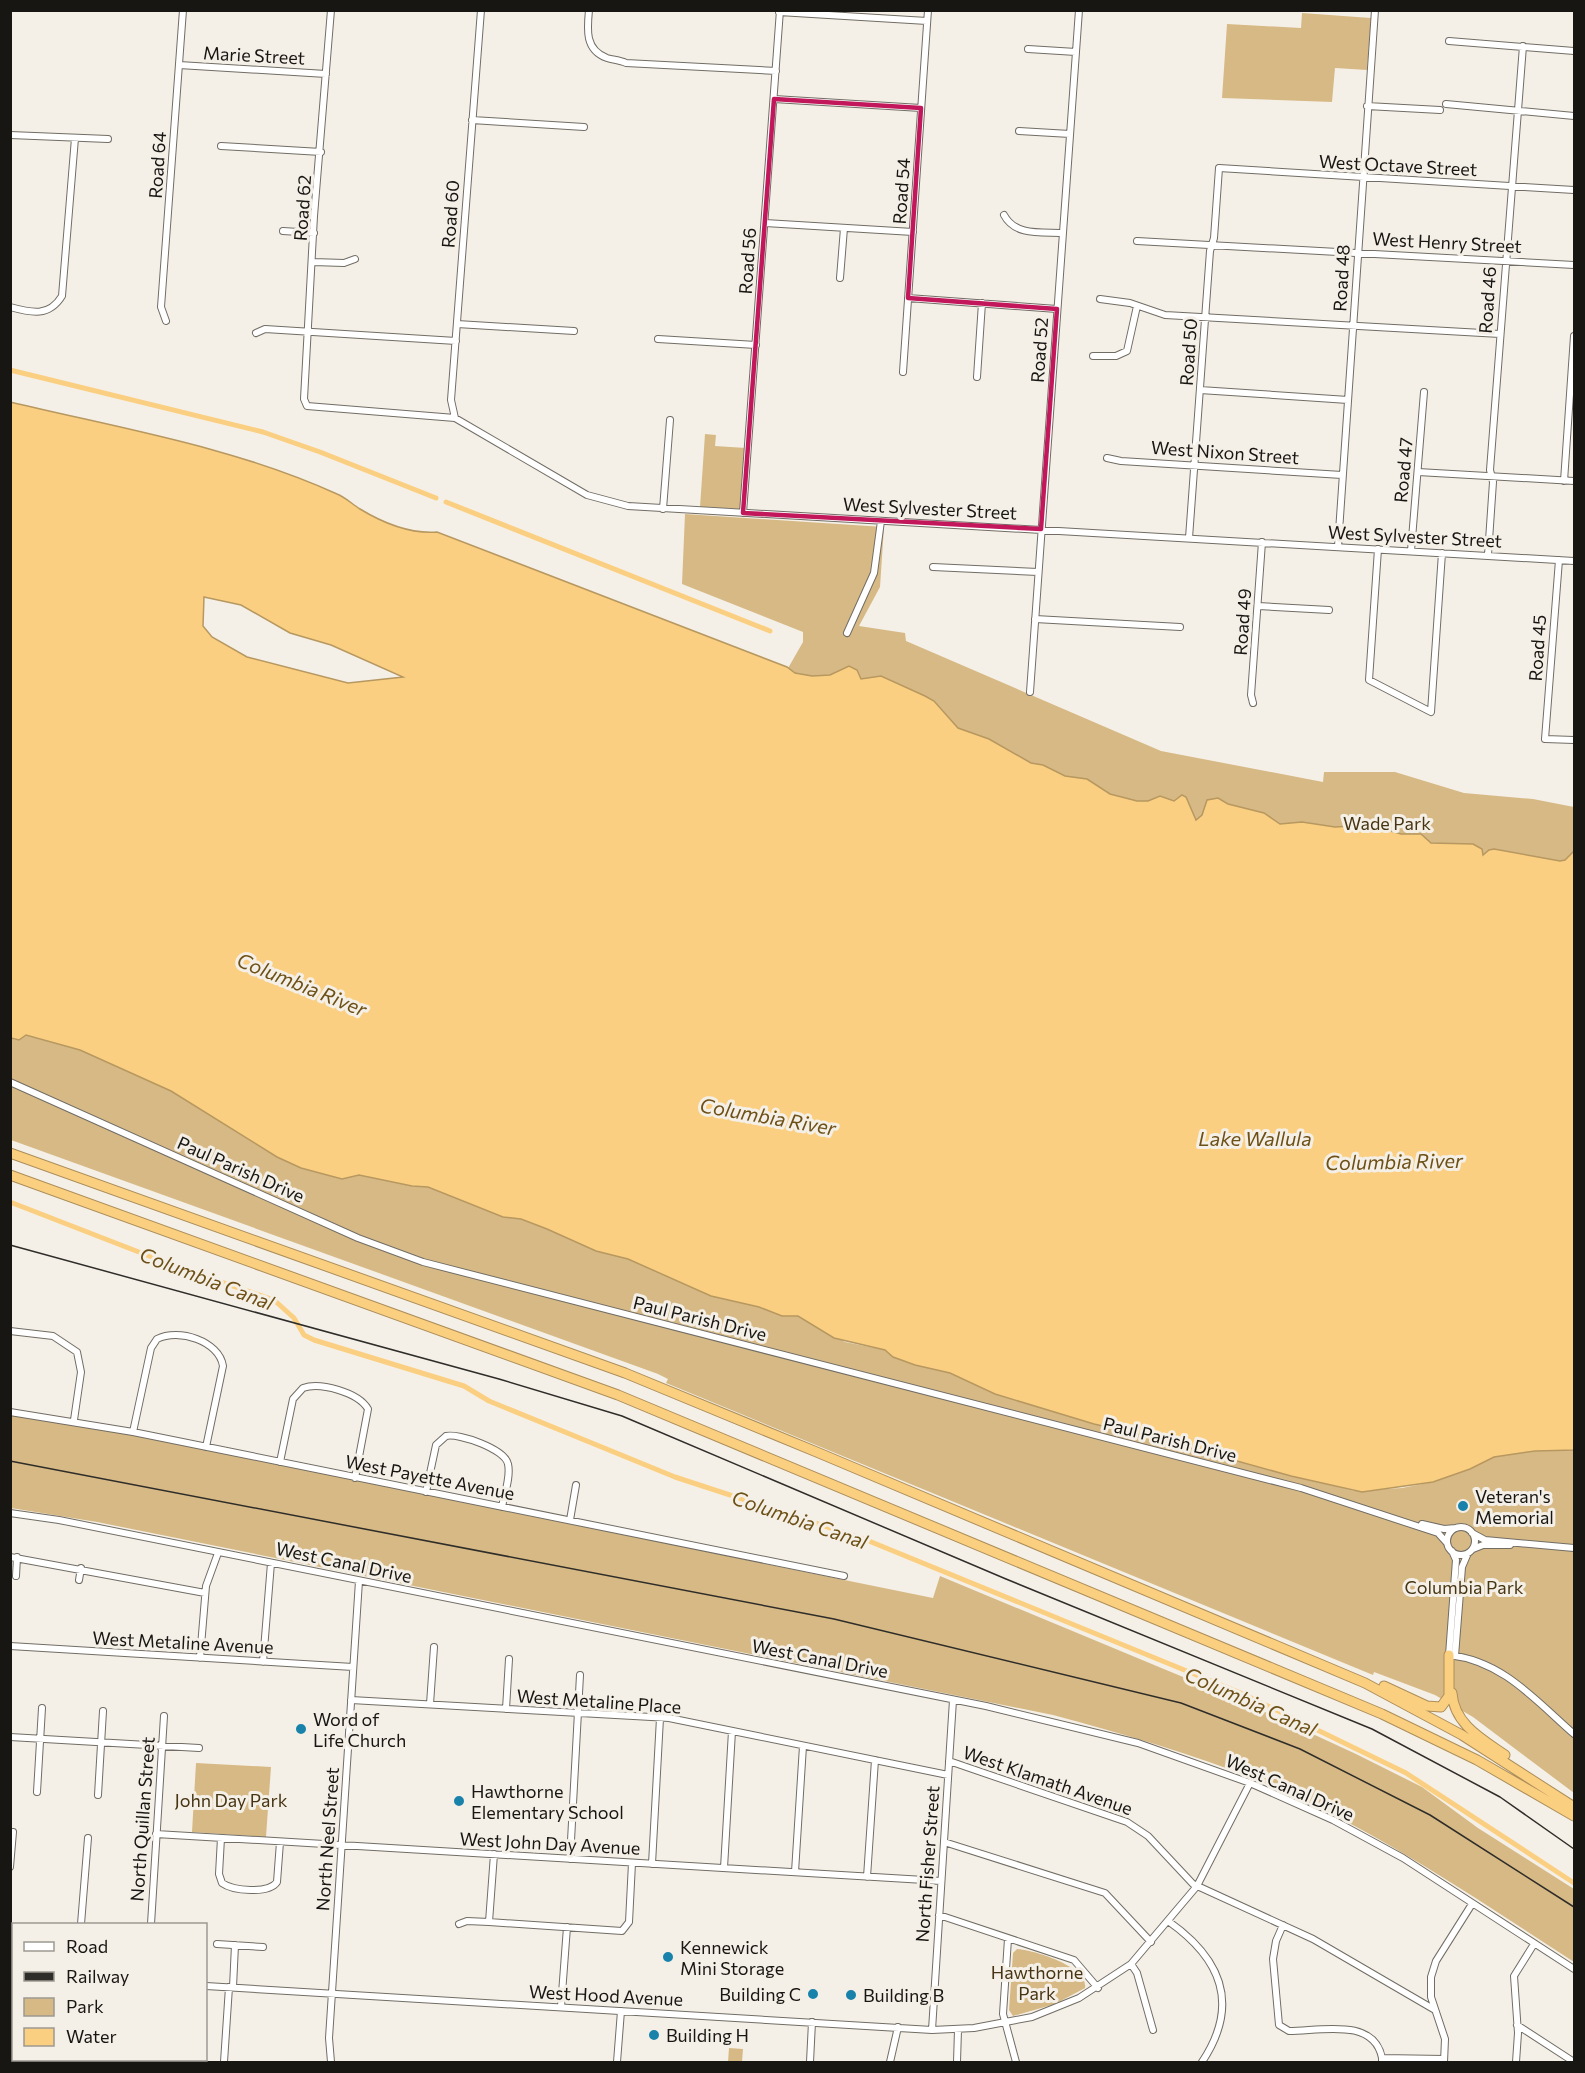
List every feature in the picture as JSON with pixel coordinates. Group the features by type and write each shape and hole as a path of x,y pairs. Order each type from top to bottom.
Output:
{"highway":[{"path":"10,1154 625,1373 1365,1683 1462,1735 1562,1798"},
{"path":"10,1176 618,1395 1382,1714 1469,1755 1575,1816"},
{"path":"1235,1628 1295,1648 1436,1708 1444,1706 1448,1699 1452,1655"},
{"path":"1452,1655 1453,1697 1461,1719 1479,1736 1575,1807"}],"street":[{"name":"Road 64","path":"166,321 162,307 183,10"},
{"name":"Road 62","path":"331,10 304,399 307,406 454,418"},
{"name":"Road 60","path":"454,418 450,405 481,10"},
{"path":"589,10 587,33 594,50 604,57 626,63 776,71"},
{"name":"Road 54","path":"903,372 928,10"},
{"name":"Road 52","path":"1030,692 1079,10"},
{"name":"Road 48","path":"1338,546 1375,10"},
{"path":"779,11 927,21"},
{"name":"Road 56","path":"743,513 779,11"},
{"path":"1449,41 1575,51"},
{"name":"Road 46","path":"1488,555 1492,476 1490,470 1523,46"},
{"path":"1028,49 1076,52"},
{"name":"Marie Street","path":"179,65 326,74"},
{"path":"774,99 921,108"},
{"path":"1446,104 1575,116"},
{"path":"1368,106 1440,110"},
{"path":"472,120 584,127"},
{"path":"1019,131 1070,134"},
{"path":"10,135 108,139"},
{"path":"10,308 38,313 52,309 62,296 75,138"},
{"path":"221,146 321,152"},
{"name":"West Octave Street","path":"1219,168 1575,190"},
{"name":"Road 50","path":"1190,538 1205,317 1219,168"},
{"path":"1004,215 1008,223 1020,230 1062,233"},
{"path":"765,223 913,232"},
{"path":"840,278 844,228"},
{"path":"283,231 314,233"},
{"name":"West Henry Street","path":"1137,241 1575,265"},
{"path":"313,262 345,263 355,259"},
{"path":"908,298 1057,309"},
{"path":"1100,299 1137,306 1165,315 1500,334"},
{"path":"977,377 982,303"},
{"path":"1093,356 1116,356 1127,351 1137,306"},
{"path":"457,324 574,332"},
{"path":"256,333 265,329 456,341"},
{"path":"1564,481 1575,336"},
{"path":"658,339 756,345"},
{"path":"1200,390 1348,400"},
{"name":"Road 47","path":"1411,551 1424,392"},
{"name":"West Sylvester Street","path":"454,418 587,495 618,505 1575,561"},
{"path":"663,509 670,420"},
{"name":"West Nixon Street","path":"1107,458 1342,475"},
{"path":"1418,472 1575,481"},
{"path":"847,633 874,573 882,521"},
{"name":"Road 49","path":"1253,703 1251,695 1262,542"},
{"path":"1378,549 1369,680 1431,712 1442,553"},
{"name":"Road 45","path":"1558,560 1545,739 1575,740"},
{"path":"933,567 1038,572"},
{"path":"1258,606 1329,610"},
{"path":"1035,619 1180,627"},
{"name":"Paul Parish Drive","path":"10,1082 358,1238 423,1262 1291,1485 1439,1533 1447,1543"},
{"path":"10,1331 53,1336 77,1352 81,1365 74,1420"},
{"path":"133,1432 151,1348 157,1339 172,1334 211,1346 221,1356 223,1366 206,1447"},
{"path":"280,1462 293,1399 303,1388 320,1387 354,1396 368,1409 355,1478"},
{"name":"West Payette Avenue","path":"10,1412 74,1420 844,1576"},
{"path":"426,1492 436,1445 446,1436 460,1436 499,1452 507,1460 508,1471 502,1507"},
{"path":"570,1520 576,1485"},
{"name":"West Canal Drive","path":"10,1513 59,1520 953,1700 1057,1722 1138,1743 1250,1783 1333,1820 1404,1858 1575,1969"},
{"name":"Paul Parish Drive","path":"1403,1521 1442,1529 1456,1528"},
{"path":"1452,1655 1456,1560 1447,1543 1449,1535 1456,1528 1465,1528 1482,1539 1525,1545"},
{"path":"1452,1655 1462,1567 1475,1541 1472,1533"},
{"path":"1452,1551 1460,1555 1485,1545 1575,1548"},
{"path":"200,1658 205,1593 218,1552"},
{"path":"16,1576 14,1557 205,1593"},
{"path":"263,1662 271,1563"},
{"path":"79,1580 81,1569"},
{"path":"141,1589 142,1581"},
{"name":"North Neel Street","path":"331,2062 329,2043 359,1581"},
{"name":"West Metaline Avenue","path":"10,1646 353,1667"},
{"path":"430,1704 434,1647"},
{"path":"1452,1655 1483,1661 1501,1671 1575,1734"},
{"path":"506,1709 509,1659"},
{"path":"570,1859 580,1675"},
{"name":"West Metaline Place","path":"351,1700 660,1718 948,1775"},
{"name":"North Fisher Street","path":"932,2030 953,1700"},
{"path":"37,1792 42,1708"},
{"path":"98,1795 103,1712"},
{"name":"North Quillan Street","path":"151,1923 164,1716"},
{"path":"652,1864 660,1718"},
{"path":"724,1868 732,1731"},
{"path":"10,1737 199,1748"},
{"path":"795,1872 803,1746"},
{"path":"867,1877 875,1760"},
{"name":"West Klamath Avenue","path":"949,1761 1127,1822 1148,1836 1189,1882 1283,1925 1347,1958 1435,2010"},
{"name":"West Hood Avenue","path":"207,1986 932,2030 958,2030 1005,2023 1047,2012 1098,1988 1131,1964 1197,1886 1250,1783"},
{"path":"10,1867 13,1832"},
{"name":"West John Day Avenue","path":"156,1834 941,1881"},
{"path":"81,1923 87,1838"},
{"path":"221,1838 219,1874 222,1883 228,1887 272,1888 277,1882 280,1842"},
{"path":"944,1842 1105,1893 1151,1942"},
{"path":"489,1922 494,1854"},
{"path":"459,1924 467,1921 622,1931 627,1927 632,1863"},
{"path":"1283,1925 1276,1941 1273,1959 1279,1995 1278,2021 1281,2028 1288,2031 1361,2031 1375,2041 1382,2060 1444,2061 1444,2033 1435,2010 1430,1987 1432,1971 1472,1904"},
{"path":"939,1916 1074,1960 1098,1988"},
{"path":"1168,1921 1202,1948 1213,1966 1220,1985 1223,2006 1221,2024 1215,2042 1202,2062"},
{"path":"561,2007 567,1927"},
{"path":"1008,1939 1005,2023 1016,2062"},
{"path":"217,1944 263,1947"},
{"path":"1516,2062 1517,2025 1514,1976 1534,1944"},
{"path":"224,2062 235,1945"},
{"path":"1343,1965 1347,1958"},
{"path":"1131,1964 1137,1972 1153,2030"},
{"path":"617,2062 621,2011"},
{"path":"810,2062 812,2022"},
{"path":"1517,2025 1575,2062"},
{"path":"890,2062 898,2027"},
{"path":"957,2062 958,2030"}],"highlighted area":[{"path":"774,99 921,108 908,298 1057,309 1041,529 743,513"}],"green space":[{"path":"1302,13 1371,18 1367,70 1335,68 1332,102 1222,98 1227,24 1301,28"},
{"path":"705,434 716,435 715,446 746,448 741,509 700,507"},
{"name":"Wade Park","path":"685,514 884,527 880,587 859,626 905,633 906,641 1161,751 1323,782 1324,772 1395,772 1464,793 1533,799 1574,807 1574,903 1255,848 783,677 803,642 803,632 682,584"},
{"name":"Columbia Park","path":"26,1035 80,1050 171,1091 277,1157 301,1168 342,1179 359,1175 428,1187 503,1217 521,1219 596,1251 628,1259 711,1296 759,1307 782,1316 799,1316 845,1342 885,1350 893,1357 950,1373 995,1394 1094,1424 1354,1491 1402,1488 1433,1482 1470,1469 1494,1457 1535,1451 1574,1450 1574,1793 1473,1717 1435,1695 1374,1672 1373,1675 666,1383 668,1379 658,1374 11,1140 10,1038 17,1040"},
{"path":"10,1415 84,1425 933,1598 940,1576 1248,1704 1422,1787 1478,1828 1574,1889 1574,1962 1479,1900 1348,1822 1251,1777 1120,1734 1053,1715 97,1522 11,1508"},
{"name":"John Day Park","path":"196,1763 271,1767 266,1837 192,1832"},
{"name":"Hawthorne Park","path":"1017,1949 1047,1956 1070,1967 1084,1980 1085,1988 1055,2004 1013,2016 1009,2010 1013,1953"},
{"path":"729,2048 743,2049 742,2062 728,2062"}],"water":[{"name":"Lake Wallula","path":"10,402 176,440 258,463 340,495 387,523 417,531 437,532 787,667 795,673 812,676 830,675 849,666 857,670 861,679 881,676 934,701 958,728 989,739 1031,763 1043,765 1065,776 1087,779 1110,794 1137,801 1148,801 1160,796 1174,801 1182,795 1186,797 1196,820 1202,815 1207,800 1218,798 1228,804 1264,813 1280,824 1302,822 1335,827 1370,825 1401,834 1421,834 1431,843 1473,844 1482,849 1483,855 1494,849 1560,861 1565,860 1574,851 1574,1450 1535,1451 1494,1457 1470,1469 1433,1482 1362,1492 1291,1476 1151,1437 1094,1424 995,1394 950,1373 893,1357 885,1350 834,1338 798,1316 782,1316 759,1307 711,1296 628,1259 596,1251 521,1219 503,1217 428,1187 359,1175 342,1179 301,1168 277,1157 171,1091 80,1050 26,1035 19,1040 11,1038","holes":["204,597 241,605 290,633 331,645 403,677 348,683 247,657 212,637 203,626"]}],"waterway":[{"path":"10,370 263,432 436,498"},
{"path":"446,502 770,631"},
{"name":"Columbia Canal","path":"10,1202 180,1268 274,1300 294,1318 304,1335 314,1340 464,1386 489,1401 675,1477 864,1539 1243,1694 1406,1773 1574,1883"}],"railway":[{"path":"10,1245 499,1379 622,1416 1006,1579 1372,1729 1500,1797 1574,1849"},
{"path":"10,1461 834,1619 1181,1703 1300,1749 1430,1815 1574,1907"}],"place":[{"name":"Veteran's Memorial","path":"1463,1506"},
{"name":"Word of Life Church","path":"301,1729"},
{"name":"Hawthorne Elementary School","path":"459,1801"},
{"name":"Kennewick Mini Storage","path":"668,1957"},
{"name":"Building C","path":"813,1994"},
{"name":"Building B","path":"851,1995"},
{"name":"Building H","path":"654,2035"}],"water label":[{"name":"Columbia River","path":"302,984"},
{"name":"Columbia River","path":"768,1116"},
{"name":"Columbia River","path":"1394,1161"}]}
